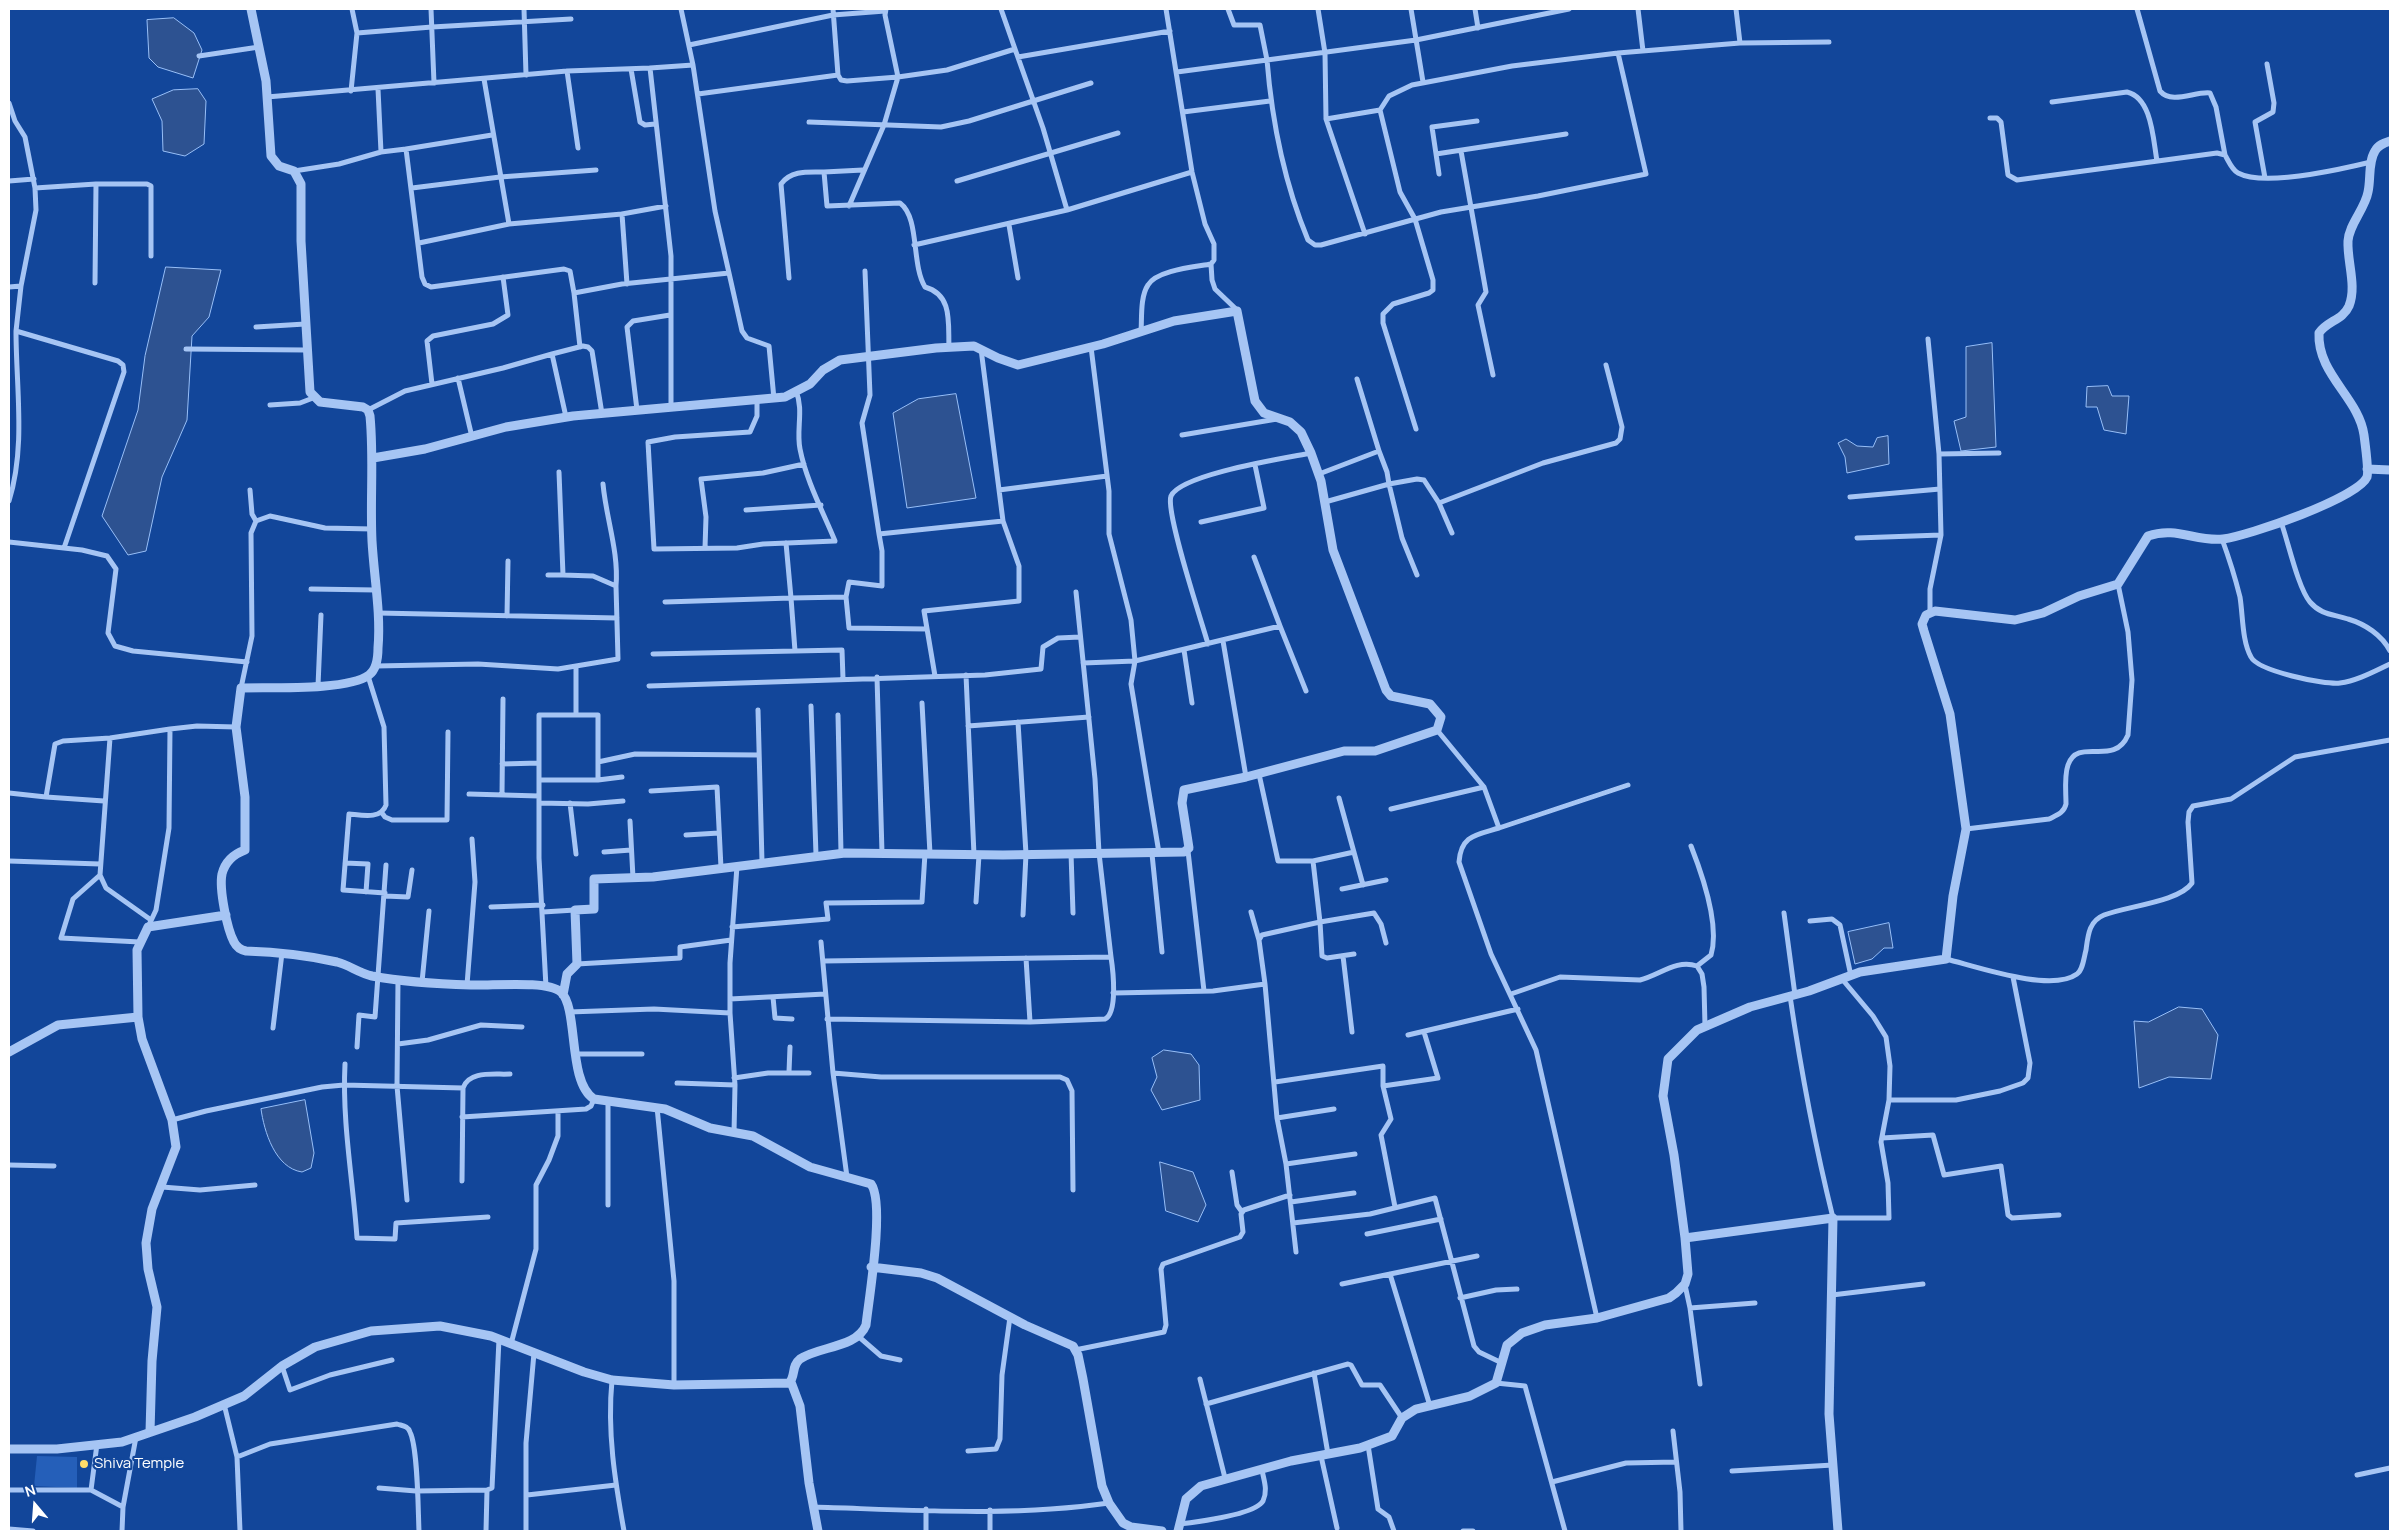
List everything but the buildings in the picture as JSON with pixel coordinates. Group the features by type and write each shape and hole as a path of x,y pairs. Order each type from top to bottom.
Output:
{"street":[{"path":"252,9 267,97 271,156 279,166 294,171 339,164 381,152 492,135"},
{"path":"351,91 357,33 352,9"},
{"path":"431,9 434,83"},
{"path":"524,9 526,75"},
{"path":"681,9 698,94 713,203 742,331 747,338 769,346 774,399"},
{"path":"1001,9 1034,101 1067,210"},
{"path":"1166,9 1192,172 1205,224 1214,244 1214,260 1211,264 1215,289 1237,311 1255,401 1264,413 1290,422 1301,432 1311,453 1325,502 1333,550 1386,690 1391,696 1430,704 1441,717 1438,730"},
{"path":"1228,9 1234,25 1260,25 1267,60 1270,100 1285,176 1308,240 1315,245 1469,207 1538,196 1646,174 1618,52"},
{"path":"1318,9 1324,53 1326,119 1365,234"},
{"path":"1411,9 1422,82"},
{"path":"1475,9 1478,28"},
{"path":"1177,72 1416,40 1569,9"},
{"path":"1638,9 1643,51"},
{"path":"1736,9 1740,43"},
{"path":"2137,9 2160,91 2164,96 2172,97 2210,93 2216,107 2224,155 2236,173 2253,178 2306,175 2371,162"},
{"path":"689,45 833,12 885,10 898,77 884,125 849,206"},
{"path":"833,12 838,75 841,80 898,77 947,70 1015,49"},
{"path":"357,33 570,19"},
{"path":"1018,57 1170,31"},
{"path":"1416,429 1383,323 1383,314 1392,304 1420,297 1432,290 1433,280 1415,219 1400,192 1380,110 1389,96 1422,82 1512,66 1618,52 1740,43 1829,42"},
{"path":"199,56 258,47"},
{"path":"2264,178 2255,126 2257,120 2273,112 2274,103 2267,64"},
{"path":"267,97 378,89 567,71 693,65"},
{"path":"631,68 640,122 655,124"},
{"path":"650,68 666,206 672,280 670,316 671,407"},
{"path":"567,71 578,148"},
{"path":"698,94 838,75"},
{"path":"484,79 492,135 509,224"},
{"path":"809,122 941,127 1091,83"},
{"path":"378,89 381,152"},
{"path":"2052,102 2127,92 2135,94 2144,105 2157,161"},
{"path":"1183,112 1270,100"},
{"path":"9,103 15,121 25,137 34,179 36,210 21,286 16,331 19,438 17,468 9,501"},
{"path":"1326,119 1380,110"},
{"path":"1990,118 1997,118 2001,122 2008,175 2012,179 2018,180 2217,153 2224,155"},
{"path":"1439,174 1432,129 1434,126 1477,120"},
{"path":"957,181 1118,133"},
{"path":"1436,154 1461,152 1566,134"},
{"path":"1946,959 1953,896 1966,829 1950,714 1922,624 1923,618 1936,611 2015,620 2043,613 2080,596 2118,584 2148,536 2168,531 2222,539 2296,518 2359,488 2368,476 2364,435 2359,417 2331,374 2318,337 2322,329 2342,316 2349,307 2352,285 2348,241 2368,193 2374,151 2380,145 2390,141"},
{"path":"406,149 422,277 425,284 431,287 503,277 564,270 570,271 580,347"},
{"path":"1461,152 1469,207 1486,292 1478,305 1493,374"},
{"path":"412,188 500,177 596,170"},
{"path":"789,278 781,184 786,177 796,173 863,170"},
{"path":"294,171 301,184 306,350 308,383 313,398 320,402 368,410 405,391 580,347 588,347 592,350 602,414"},
{"path":"824,172 827,206 900,203 909,214 919,278 925,287 936,290 943,299 947,311 949,347"},
{"path":"914,244 1009,225 1067,210 1192,172"},
{"path":"9,181 34,179"},
{"path":"35,188 96,184 147,184 151,186 151,256"},
{"path":"96,184 96,283"},
{"path":"419,243 509,224 622,214 666,206"},
{"path":"622,214 627,284"},
{"path":"1009,225 1018,278"},
{"path":"1141,332 1144,294 1148,284 1169,272 1211,264"},
{"path":"865,270 870,394 862,423 882,551 882,586 849,582 846,597 849,628 927,629"},
{"path":"574,293 627,284 729,273"},
{"path":"432,384 427,341 433,336 493,324 508,315 503,277"},
{"path":"9,287 21,286"},
{"path":"373,458 426,449 506,427 566,417 785,397 810,384 823,370 840,360 949,347 974,346 998,358 1018,365 1091,347 1174,321 1237,311"},
{"path":"637,410 627,327 633,321 670,316"},
{"path":"256,328 305,324"},
{"path":"16,331 118,361 123,365 124,372 64,548"},
{"path":"1928,339 1939,454 1941,535 1930,589 1930,613"},
{"path":"1091,347 1107,476 1109,534 1131,620 1135,661 1131,684 1155,853 1162,952"},
{"path":"935,676 924,611 1019,601 1019,566 1003,521 981,348"},
{"path":"186,349 306,350"},
{"path":"552,354 566,417"},
{"path":"1439,503 1544,463 1620,440 1622,427 1606,365"},
{"path":"458,378 472,437"},
{"path":"1357,379 1379,451 1388,472 1388,484 1402,538 1417,575"},
{"path":"757,401 758,416 750,432 675,437 648,442 654,549 737,548 835,541 804,464 798,437 800,404 796,391"},
{"path":"270,405 300,403 313,398"},
{"path":"241,688 318,686 355,681 368,676 376,666 379,639 372,529 373,458 368,410"},
{"path":"1182,435 1280,419"},
{"path":"1318,474 1379,451"},
{"path":"1208,644 1178,539 1170,506 1171,496 1177,489 1200,477 1311,453"},
{"path":"1939,454 1999,453"},
{"path":"705,548 706,517 701,478 763,473 804,464"},
{"path":"1201,522 1264,508 1256,465"},
{"path":"2367,469 2390,470"},
{"path":"559,472 563,575"},
{"path":"999,490 1107,476"},
{"path":"1325,502 1388,484 1416,479 1424,480 1439,503 1452,533"},
{"path":"376,666 478,664 541,670 576,668 618,658 616,559 603,484"},
{"path":"1850,497 1940,489"},
{"path":"250,490 252,514 256,521"},
{"path":"746,510 821,505"},
{"path":"372,529 325,528 270,516 256,521 251,533 252,636 241,688 236,727 245,798 245,850 228,861 222,874 226,915 233,941 239,948 246,951 282,952 336,962 364,974 378,977 468,985 554,988 563,995 569,1012 575,1054 583,1086 594,1099 657,1107 704,1127 753,1136 810,1167 834,1175 867,1181 871,1184 876,1193 878,1214 866,1324 858,1336 801,1358 793,1368 791,1382 800,1406 818,1531"},
{"path":"879,534 1003,521"},
{"path":"2282,522 2309,601 2323,613 2348,619 2373,631 2386,642 2390,651"},
{"path":"1857,538 1941,535"},
{"path":"2222,539 2236,583 2248,649 2257,664 2268,669 2332,683 2348,681 2390,664"},
{"path":"9,542 64,548 107,556 114,562 116,569 108,633 115,646 133,651 247,662"},
{"path":"786,543 795,651"},
{"path":"1254,557 1306,691"},
{"path":"507,616 508,561"},
{"path":"548,575 593,576 616,586"},
{"path":"1966,829 2049,818 2060,814 2066,804 2067,766 2072,758 2087,751 2110,752 2120,749 2124,744 2128,736 2132,680 2128,632 2118,584"},
{"path":"311,590 376,590"},
{"path":"828,1019 1030,1022 1105,1019 1110,1014 1115,982 1099,854 1089,717 1076,592"},
{"path":"665,602 846,597"},
{"path":"378,613 617,618"},
{"path":"318,686 321,615"},
{"path":"1083,662 1135,661 1280,626"},
{"path":"649,686 966,675 1041,670 1043,647 1058,638 1080,636"},
{"path":"1223,641 1246,777"},
{"path":"653,654 842,650 843,679"},
{"path":"1184,650 1192,703"},
{"path":"576,668 576,714"},
{"path":"966,675 977,855 976,902"},
{"path":"368,676 384,726 386,805 382,813 377,815 349,814 343,890 408,897 412,870"},
{"path":"877,677 882,853"},
{"path":"502,795 503,699"},
{"path":"732,927 828,919 826,903 922,902 927,854 922,703"},
{"path":"811,706 816,855"},
{"path":"758,710 762,862"},
{"path":"546,987 539,858 539,715 598,715 598,780"},
{"path":"838,716 841,853"},
{"path":"968,726 1089,717"},
{"path":"1018,722 1026,854 1023,915"},
{"path":"46,798 55,744 63,740 110,738 197,726 236,727"},
{"path":"150,1432 152,1361 157,1307 148,1268 146,1242 152,1208 162,1187 176,1147 172,1120 142,1039 138,1017 137,950 156,910 169,828 170,729"},
{"path":"1204,990 1182,803 1184,790 1259,774 1344,751 1375,751 1438,730"},
{"path":"1438,730 1484,787 1498,828"},
{"path":"382,813 385,817 392,820 447,820 448,732"},
{"path":"110,738 100,864 100,875 106,888 150,924 226,915"},
{"path":"1496,1382 1507,1345 1522,1333 1545,1325 1597,1318 1669,1298 1684,1284 1688,1274 1685,1238 1674,1155 1663,1096 1668,1060 1697,1030 1750,1007 1790,996 1860,972 1946,959 2013,977 2055,980 2076,975 2080,971 2085,956 2089,930 2095,921 2127,907 2179,894 2187,890 2192,882 2188,822 2189,812 2193,806 2231,799 2295,757 2390,740"},
{"path":"598,762 636,754 759,755"},
{"path":"502,764 539,764"},
{"path":"1259,774 1278,861 1313,861 1354,852"},
{"path":"539,780 598,780 622,777"},
{"path":"1597,1318 1536,1050 1491,954 1459,862 1460,850 1466,840 1628,784"},
{"path":"651,791 717,787 721,868"},
{"path":"1391,810 1484,787"},
{"path":"9,793 46,798 104,801"},
{"path":"469,794 539,796"},
{"path":"1339,798 1363,885"},
{"path":"539,803 623,800"},
{"path":"570,803 576,854"},
{"path":"630,821 633,878"},
{"path":"686,835 719,833"},
{"path":"468,985 475,882 472,839"},
{"path":"1691,846 1699,865 1710,909 1712,935 1710,955 1697,966"},
{"path":"604,852 631,850"},
{"path":"543,912 594,909 594,879 633,878 816,855 841,853 1099,854 1188,851"},
{"path":"1071,854 1074,913"},
{"path":"9,861 100,864"},
{"path":"1313,861 1322,956 1326,958 1354,954"},
{"path":"346,863 368,864 366,892"},
{"path":"358,1047 359,1015 375,1016 386,865"},
{"path":"734,1132 735,1085 730,999 731,940 737,866"},
{"path":"100,875 73,899 61,938 140,942"},
{"path":"1342,889 1386,880"},
{"path":"491,908 543,905"},
{"path":"563,995 568,974 577,964 575,910"},
{"path":"422,982 429,911"},
{"path":"1251,912 1259,940 1265,984 1277,1118 1286,1164 1296,1252"},
{"path":"1259,940 1262,935 1320,922 1374,913 1381,924 1386,943"},
{"path":"1784,913 1795,995 1790,996"},
{"path":"1685,1238 1833,1218 1889,1218 1888,1183 1882,1138 1889,1100 1890,1066 1886,1037 1846,978 1840,925 1832,920 1810,921"},
{"path":"577,964 680,958 680,947 731,940"},
{"path":"821,942 833,1073 847,1176"},
{"path":"273,1028 282,952"},
{"path":"1343,956 1352,1032"},
{"path":"1026,958 1030,1022"},
{"path":"822,961 1111,958"},
{"path":"1511,994 1560,977 1640,980 1682,963 1697,966 1702,974 1705,1026"},
{"path":"1889,1100 1956,1100 2000,1091 2022,1083 2028,1078 2030,1063 2013,977"},
{"path":"398,979 397,1086 408,1200"},
{"path":"1113,993 1240,989 1265,984"},
{"path":"730,999 825,994"},
{"path":"773,996 775,1018 792,1019"},
{"path":"1790,996 1807,1099 1833,1218 1829,1414 1838,1531"},
{"path":"569,1012 654,1009 730,1013"},
{"path":"1408,1035 1518,1009"},
{"path":"9,1052 58,1025 138,1017"},
{"path":"398,1044 428,1040 481,1025 522,1027"},
{"path":"1383,1086 1438,1078 1424,1032"},
{"path":"790,1047 790,1072"},
{"path":"575,1054 642,1054"},
{"path":"345,1064 346,1136 354,1191 357,1238 395,1240 396,1223 488,1217"},
{"path":"1275,1082 1383,1066 1383,1086 1391,1119 1381,1135 1395,1208"},
{"path":"734,1078 790,1072 809,1073"},
{"path":"833,1073 881,1077 1060,1077 1067,1080 1072,1091 1073,1190"},
{"path":"462,1181 463,1088 467,1080 474,1076 510,1074"},
{"path":"678,1083 735,1085"},
{"path":"172,1120 322,1087 344,1085 463,1088"},
{"path":"462,1116 586,1109 591,1106 594,1099"},
{"path":"608,1102 608,1205"},
{"path":"657,1107 674,1281 674,1385"},
{"path":"1277,1118 1334,1109"},
{"path":"511,1344 536,1249 536,1185 549,1160 558,1136 558,1111"},
{"path":"1882,1138 1933,1135 1944,1175 2000,1166 2008,1215 2012,1218 2059,1215"},
{"path":"1286,1164 1355,1154"},
{"path":"9,1166 54,1166"},
{"path":"1075,1350 1164,1332 1166,1325 1161,1266 1166,1262 1240,1237 1243,1232 1242,1212 1237,1206 1232,1172"},
{"path":"162,1187 200,1190 255,1185"},
{"path":"1291,1202 1354,1193"},
{"path":"1242,1212 1270,1200 1290,1195"},
{"path":"1293,1223 1370,1214 1435,1198 1474,1346 1479,1352 1502,1362"},
{"path":"1366,1234 1441,1218"},
{"path":"1342,1284 1477,1256"},
{"path":"871,1267 921,1273 937,1278 1010,1317 1073,1346 1083,1379 1102,1486 1109,1503 1123,1523 1131,1527 1162,1531"},
{"path":"1390,1274 1430,1406"},
{"path":"1684,1284 1690,1308 1700,1384"},
{"path":"1832,1295 1924,1284"},
{"path":"1460,1298 1496,1290 1517,1289"},
{"path":"1690,1308 1755,1303"},
{"path":"968,1451 996,1449 1000,1439 1002,1376 1010,1317"},
{"path":"9,1449 57,1449 122,1442 244,1396 282,1366 314,1347 371,1331 440,1326 499,1339 584,1372 612,1380 674,1385 791,1382"},
{"path":"858,1336 881,1356 900,1360"},
{"path":"379,1488 416,1491 487,1490 492,1488 499,1339"},
{"path":"526,1531 526,1444 534,1353"},
{"path":"282,1366 290,1390 330,1375 392,1360"},
{"path":"1206,1404 1314,1373 1351,1365 1362,1385 1380,1385 1384,1388 1402,1418"},
{"path":"1314,1373 1324,1455 1337,1528"},
{"path":"1200,1379 1225,1478"},
{"path":"612,1380 609,1409 610,1440 624,1531"},
{"path":"1262,1470 1266,1490 1262,1503 1252,1509 1179,1528 1186,1499 1201,1486 1225,1478 1368,1445 1392,1436 1402,1418 1416,1409 1470,1396 1496,1382 1525,1386 1565,1531"},
{"path":"224,1404 237,1457 240,1531"},
{"path":"237,1457 270,1444 397,1424 407,1427 411,1432 414,1451 419,1531"},
{"path":"1673,1431 1680,1492 1681,1531"},
{"path":"122,1531 124,1507 136,1437"},
{"path":"91,1490 96,1444"},
{"path":"1368,1445 1378,1509 1390,1517 1394,1531"},
{"path":"1552,1482 1626,1463 1676,1462"},
{"path":"1732,1471 1833,1465"},
{"path":"2357,1475 2390,1468"},
{"path":"527,1495 616,1485"},
{"path":"9,1490 91,1490 124,1507"},
{"path":"486,1531 489,1501 487,1490"},
{"path":"814,1507 990,1510 1077,1508 1109,1503"},
{"path":"926,1509 926,1531"},
{"path":"990,1510 990,1531"},
{"path":"9,1529 34,1531"},
{"path":"1462,1531 1473,1531"}],"shaded area":[{"path":"174,18 194,33 202,50 193,78 158,67 149,58 147,20"},
{"path":"198,89 206,101 204,144 185,156 163,151 162,121 152,99 173,90"},
{"path":"166,267 221,270 209,317 192,336 187,420 162,477 146,551 128,555 102,516 138,410 145,356"},
{"path":"1992,343 1996,447 1961,451 1954,421 1966,417 1966,347"},
{"path":"2108,386 2112,396 2129,396 2126,434 2104,430 2097,407 2086,407 2087,387"},
{"path":"956,394 976,498 907,508 893,413 918,399"},
{"path":"1888,436 1889,464 1847,473 1845,457 1838,443 1846,439 1857,446 1873,447 1877,438"},
{"path":"1889,923 1893,948 1884,948 1872,959 1855,964 1848,932"},
{"path":"2179,1007 2202,1009 2218,1035 2211,1079 2169,1077 2139,1088 2134,1021 2148,1022"},
{"path":"1164,1050 1191,1054 1199,1065 1200,1100 1162,1110 1151,1090 1157,1077 1152,1058"},
{"path":"305,1100 314,1153 311,1168 302,1172 285,1164 272,1147 261,1109"},
{"path":"1160,1162 1193,1172 1206,1205 1198,1222 1166,1211"},
{"path":"37,1456 77,1457 77,1488 34,1486"}],"place":[{"name":"Shiva Temple","path":"84,1464"}]}
